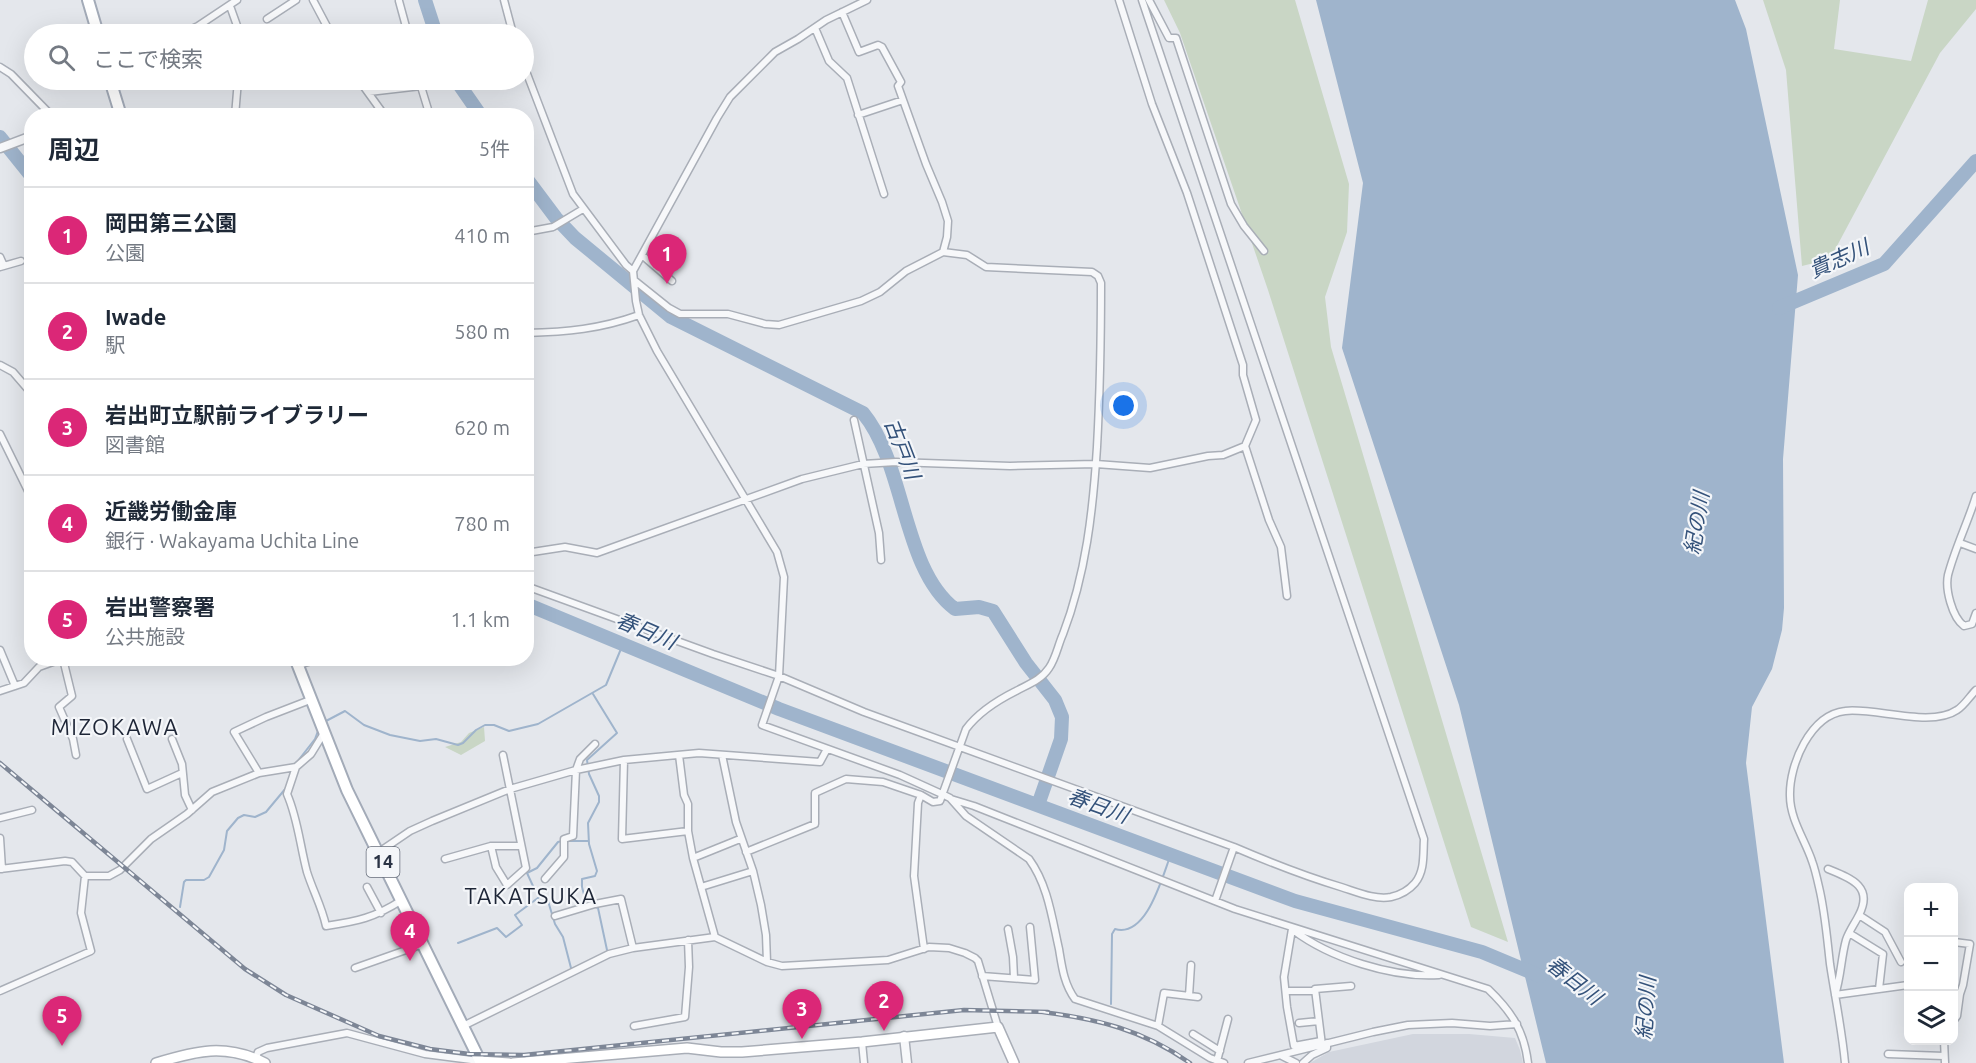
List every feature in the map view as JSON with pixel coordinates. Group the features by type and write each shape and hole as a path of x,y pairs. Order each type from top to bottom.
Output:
{"main road":[{"path":"88,0 95,24"},
{"path":"114,90 119,108"},
{"name":"14","path":"297,666 347,790 481,1062"},
{"path":"481,1062 511,1063 687,1048 742,1052 998,1027 1014,1063"},
{"path":"156,1063 207,1050 228,1051 260,1061"}],"street":[{"path":"201,24 237,0"},
{"path":"267,19 296,0"},
{"path":"313,0 326,24"},
{"path":"504,0 510,24"},
{"path":"633,271 730,97 764,61 842,12 867,0"},
{"path":"1119,0 1152,104 1187,193 1243,365 1256,420 1245,446 1269,520 1281,547 1287,596"},
{"path":"534,589 779,676 959,750 1234,847 1293,872 1379,897 1391,897 1406,891 1416,882 1423,866 1424,839 1142,0"},
{"path":"1149,0 1169,38 1176,38 1231,204 1244,226 1264,251"},
{"path":"399,1 405,24"},
{"path":"230,6 236,24"},
{"path":"842,12 859,52 878,45 882,47 901,82 898,86 948,221 943,252"},
{"path":"815,28 829,61 847,78 884,194"},
{"path":"0,67 24,87"},
{"path":"27,90 44,108"},
{"path":"236,108 237,90"},
{"path":"380,90 369,92 380,108"},
{"path":"422,90 428,108"},
{"path":"533,90 573,194 633,271 639,315 657,351 777,552 784,577 779,676 762,725 900,775 1215,901 1292,929 1488,989 1506,1006 1517,1024 1528,1063"},
{"path":"858,115 903,100"},
{"path":"0,148 24,139"},
{"path":"534,231 553,227 583,209"},
{"path":"634,280 680,314 728,314 765,324 779,324 861,301 880,292 906,271 943,252 967,255 986,267 1092,272 1098,276 1101,283 1101,337 1093,503 1083,566 1072,611 1051,666 1031,684 1017,690 973,721 966,729 946,794 940,801 933,802 893,784 846,779 815,793 815,824 746,852"},
{"path":"643,256 672,281"},
{"path":"0,257 2,267 21,261"},
{"path":"534,333 572,332 639,315"},
{"path":"0,365 13,372 24,385"},
{"path":"854,420 879,533 881,560"},
{"path":"0,435 24,483"},
{"path":"534,552 565,547 597,553 802,479 863,464 896,462 1010,466 1095,464 1150,468 1223,454 1245,446"},
{"path":"1975,500 1947,578 1949,602 1959,622 1964,626 1974,625 1976,613"},
{"path":"1960,543 1976,549"},
{"path":"0,650 15,686"},
{"path":"0,691 24,683 42,666"},
{"path":"65,666 72,696 59,707 73,739 76,755"},
{"path":"1845,1063 1820,889 1812,861 1795,820 1790,799 1791,777 1797,755 1805,741 1832,714 1849,711 1944,716 1957,710 1976,690"},
{"path":"259,773 234,732 310,700"},
{"path":"0,838 1,869 65,861 72,862 85,876 109,876 120,870 151,839 213,792 259,773 296,767 311,754 324,733"},
{"path":"127,739 147,789 182,773"},
{"path":"172,739 182,764 185,795 192,810"},
{"path":"545,879 564,857 564,839 573,836 576,770 580,759 595,744"},
{"path":"379,852 410,831 510,789 576,770 624,760 679,755 722,755 820,762 827,749"},
{"path":"491,846 496,867 507,885 526,868 503,755"},
{"path":"679,755 684,795 688,804 688,831 693,858 715,937"},
{"path":"722,755 740,839 753,871 766,935 768,962"},
{"path":"624,760 622,839 688,831"},
{"path":"296,767 287,794 295,812 297,832 308,874 323,911 326,926 357,921 381,913 402,900"},
{"path":"946,794 966,816 1029,859 1036,869 1049,903 1065,981 1075,999 1158,1026 1210,1058 1221,1062 1220,1051 1228,1019"},
{"path":"921,795 918,803 914,876 924,948"},
{"path":"0,818 32,810"},
{"path":"693,858 740,839"},
{"path":"445,859 491,846 521,846"},
{"path":"1215,901 1234,847"},
{"path":"1828,869 1853,880 1863,891 1864,899 1859,915 1849,933 1835,995"},
{"path":"701,887 753,871"},
{"path":"0,991 91,951 81,913 85,876"},
{"path":"367,887 381,913"},
{"path":"555,916 621,899 633,948"},
{"path":"1859,915 1885,932 1901,962"},
{"path":"982,976 1035,980 1030,927"},
{"path":"1008,929 1014,978"},
{"path":"1292,929 1318,946 1342,957 1386,970 1428,976 1445,975"},
{"path":"1292,929 1284,969 1287,1007 1294,1046 1323,1043"},
{"path":"1849,933 1883,954 1879,989"},
{"path":"463,1026 609,954 633,948 715,937 768,962 782,966 888,960 924,948 949,948 975,958 998,1027"},
{"path":"634,1026 685,1017 689,967 688,940"},
{"path":"1958,943 1970,944 1964,985 1958,992"},
{"path":"355,968 423,944"},
{"path":"1189,996 1191,965"},
{"path":"1289,991 1315,991 1315,989 1351,986"},
{"path":"1835,995 1904,986"},
{"path":"1303,1063 1312,1055 1327,1048 1323,1043 1315,991"},
{"path":"1158,1026 1164,993 1198,997"},
{"path":"1299,1023 1319,1021"},
{"path":"1248,1063 1323,1043 1408,1025 1517,1024"},
{"path":"260,1061 258,1052 267,1048 347,1033 425,1054 481,1062"},
{"path":"1193,1034 1220,1051"},
{"path":"904,1036 907,1063"},
{"path":"862,1042 864,1063"},
{"path":"1888,1054 1945,1060 1944,1045"},
{"path":"1281,1056 1296,1063"}],"shaded area":[{"path":"1413,1034 1469,1034 1515,1038 1523,1063 1310,1063 1329,1052"}],"green space":[{"path":"1164,0 1295,0 1349,184 1347,232 1325,297 1331,347 1508,942 1471,927 1268,290 1180,33"},
{"path":"1763,0 1840,0 1834,49 1911,61 1928,0 1976,0 1976,9 1940,53 1830,259 1802,266 1786,70"},
{"path":"484,727 485,741 461,755 445,747 461,742 469,733"}],"water":[{"name":"紀の川","path":"1316,0 1735,0 1746,29 1798,275 1783,459 1784,608 1782,630 1772,669 1752,707 1746,763 1784,1063 1546,1063 1459,705 1342,348 1363,183"}],"waterway":[{"name":"古戸川","path":"425,0 433,24"},
{"name":"古戸川","path":"463,90 475,108"},
{"name":"春日川","path":"0,137 24,167"},
{"name":"貴志川","path":"1779,308 1884,264 1976,161"},
{"name":"古戸川","path":"534,189 556,218 575,238 671,317 863,413 877,435 888,460 914,543 924,569 938,591 955,609 979,607 993,611 1026,663 1055,700 1062,717 1061,739 1038,805"},
{"name":"春日川","path":"534,607 779,709 1295,901 1482,952 1540,976"},
{"path":"326,721 345,711 364,725 390,735 420,741 436,739 458,745 485,725 494,725 509,731 538,724 606,685 623,644"},
{"path":"588,903 582,887 582,879 595,876 597,871 589,844 588,823 599,802 599,796 589,774 587,760 617,733 593,694"},
{"path":"294,766 315,739 318,731"},
{"path":"180,907 184,882 204,880 209,877 224,850 227,831 238,818 244,815 255,817 266,812 286,788"},
{"path":"562,841 558,842 537,868 527,873 533,886 548,901 555,924 563,937 571,968"},
{"path":"568,841 588,841"},
{"path":"1111,1004 1112,934 1115,929 1126,929 1136,924 1144,915 1152,904 1171,854"},
{"path":"458,943 497,928 506,937 522,925 515,915 542,895"},
{"path":"593,906 598,908 607,950"}],"railway":[{"path":"0,763 245,969 286,995 379,1036 430,1049 469,1054 524,1055 964,1010 1048,1012"},
{"path":"1042,1012 1082,1018 1137,1034 1190,1063"}],"place":[{"name":"岡田第三公園","path":"667,284"},
{"name":"近畿労働金庫","path":"410,961"},
{"name":"Iwade","path":"884,1031"},
{"name":"岩出町立駅前ライブラリー","path":"802,1039"},
{"name":"岩出警察署","path":"62,1046"}],"district":[{"name":"MIZOKAWA","path":"115,727"},
{"name":"TAKATSUKA","path":"531,896"}]}
